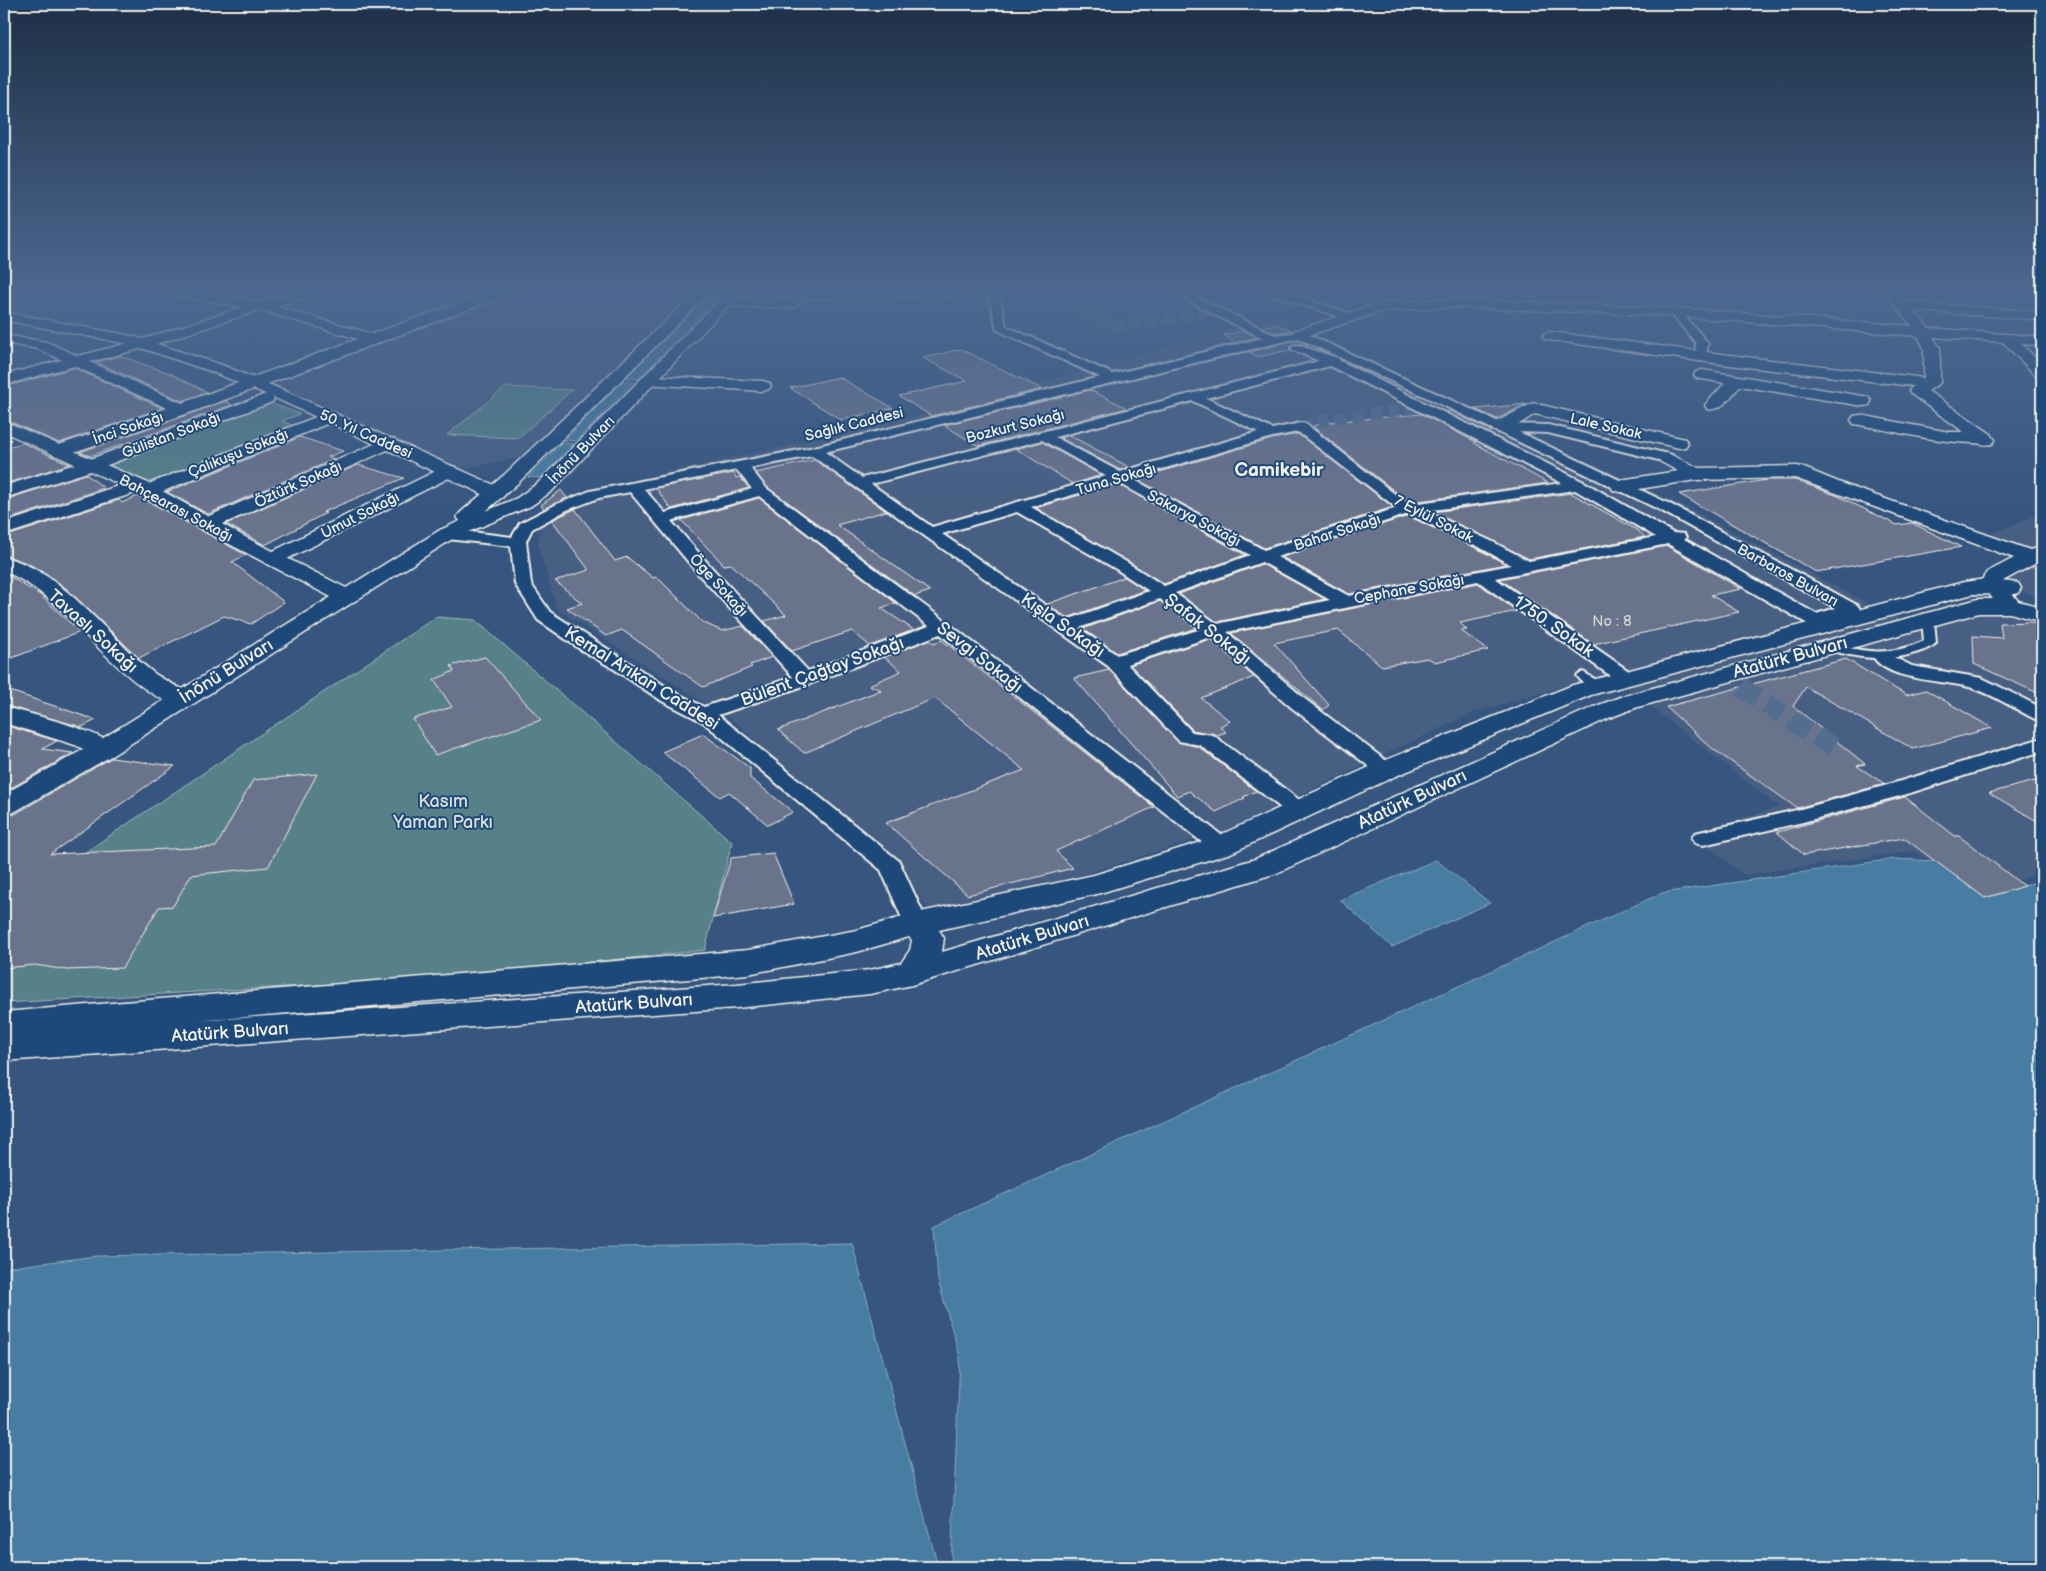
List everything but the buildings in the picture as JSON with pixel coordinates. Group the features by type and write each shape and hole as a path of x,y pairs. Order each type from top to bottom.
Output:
{"street":[{"path":"4,380 63,364"},
{"path":"82,364 183,409"},
{"name":"50. Yıl Caddesi","path":"205,364 279,394 496,493"},
{"name":"İnci Sokağı","path":"59,451 183,409 305,364"},
{"name":"İnönü Bulvarı","path":"4,806 104,748 447,534 496,493 629,364"},
{"name":"İnönü Bulvarı","path":"447,534 524,502 545,487 666,364"},
{"path":"1082,364 1112,378"},
{"name":"Sağlık Caddesi","path":"518,542 525,526 562,507 596,494 635,488 814,451 1171,364"},
{"name":"Bozkurt Sokağı","path":"859,483 1323,364"},
{"name":"Barbaros Bulvarı","path":"1337,364 1577,485 1814,620 1851,609 1665,507 1367,364"},
{"path":"1776,364 1893,380 1932,383"},
{"path":"1932,364 1932,383"},
{"path":"1691,373 1863,401"},
{"path":"1713,405 1737,380"},
{"path":"650,381 763,386"},
{"path":"1932,383 1918,391 2000,450"},
{"name":"Gülistan Sokağı","path":"91,465 279,394"},
{"path":"1194,397 1270,432"},
{"name":"Lale Sokak","path":"1500,427 1532,408 1679,443"},
{"name":"Çalıkuşu Sokağı","path":"4,529 142,488 328,417"},
{"path":"1860,420 1949,437 1985,438"},
{"name":"Bahçearası Sokağı","path":"4,426 142,488 272,559 345,596"},
{"name":"Tuna Sokağı","path":"931,532 1120,478 1270,432 1301,427"},
{"name":"7 Eylül Sokak","path":"1301,427 1391,498 1409,509 1485,544 1526,566"},
{"path":"1500,427 1548,428 1667,458 1696,474"},
{"name":"Sakarya Sokağı","path":"1042,436 1345,601"},
{"name":"Öztürk Sokağı","path":"207,524 388,443"},
{"name":"Kışla Sokağı","path":"814,451 1115,662 1186,737 1206,739 1298,810"},
{"path":"4,492 91,465"},
{"name":"Sevgi Sokağı","path":"741,466 761,491 942,627 1221,846"},
{"name":"Umut Sokağı","path":"272,559 448,471"},
{"path":"1620,486 1696,474 1797,472 1839,489 2036,555"},
{"name":"Bahar Sokağı","path":"1066,627 1264,556 1409,509 1577,485 1620,486"},
{"name":"Öge Sokağı","path":"635,488 706,572 805,679"},
{"path":"661,519 761,491"},
{"name":"Şafak Sokağı","path":"1018,506 1122,566 1162,592 1214,630 1299,704 1386,770"},
{"name":"Cephane Sokağı","path":"1115,662 1214,630 1345,601 1707,531"},
{"path":"447,534 518,542"},
{"name":"Kemal Arıkan Caddesi","path":"518,542 523,584 544,616 669,697 702,714 891,866 916,924"},
{"path":"2036,555 1994,577 1992,581 2003,596 2042,615"},
{"name":"Tavaslı Sokağı","path":"4,563 18,569 55,593 146,679 182,699"},
{"name":"1750. Sokak","path":"1481,576 1626,678"},
{"name":"Atatürk Bulvarı","path":"4,1024 748,962 857,941 916,924 1097,884 1221,846 1386,770 1582,690 1590,681 1626,678 1972,587 2003,596 1996,603 1978,606 1685,686 1600,712 1266,866 912,973 870,982 727,996 4,1048"},
{"path":"2003,596 2021,591 2042,599"},
{"name":"Bülent Çağtay Sokağı","path":"702,714 805,679 942,627"},
{"path":"1883,658 1906,671 1975,682 2042,715"},
{"path":"4,714 84,739 104,748"},
{"path":"1703,838 1803,815 1880,794 2042,744"},
{"path":"912,973 926,952 928,938 916,924"},
{"path":"857,941 849,955 851,969 870,982"}],"lane":[{"path":"1828,647 1883,658 1914,651 1930,643 1928,620"}],"shaded area":[{"path":"323,364 618,364 528,456 448,471 271,384"},
{"path":"639,364 652,364 638,379 625,378"},
{"path":"1104,364 1376,364 1688,508 1918,630 2011,606 2042,619 2042,872 1985,892 1913,851 1744,875 1691,833 1779,807 1609,674 1474,712 1229,829 1079,876 930,909 737,723 557,609 538,545 544,501 941,410"},
{"path":"622,381 634,382 576,441 565,440"},
{"path":"562,443 574,444 541,478 528,477"},
{"path":"2042,513 2042,599 2021,591 1995,577 2030,557 1979,539"},
{"path":"1894,859 1936,861 1985,898 2042,880 2042,1567 951,1567 960,1357 938,1280 934,1226 1662,893"},
{"path":"1436,860 1490,903 1392,947 1340,900"},
{"path":"852,1243 938,1567 4,1567 4,1268 96,1256"}],"green space":[{"path":"506,387 572,390 518,438 447,435"},
{"path":"270,403 300,414 282,421 296,427 151,486 99,464"},
{"name":"Kasım Yaman Parkı","path":"436,617 475,620 732,842 705,950 441,978 4,1003 4,944 66,865"}],"tunnel":[{"path":"1301,427 1327,419 1422,407"},
{"path":"1741,687 1837,750"}],"district":[{"name":"Camikebir","path":"1279,469"}]}
